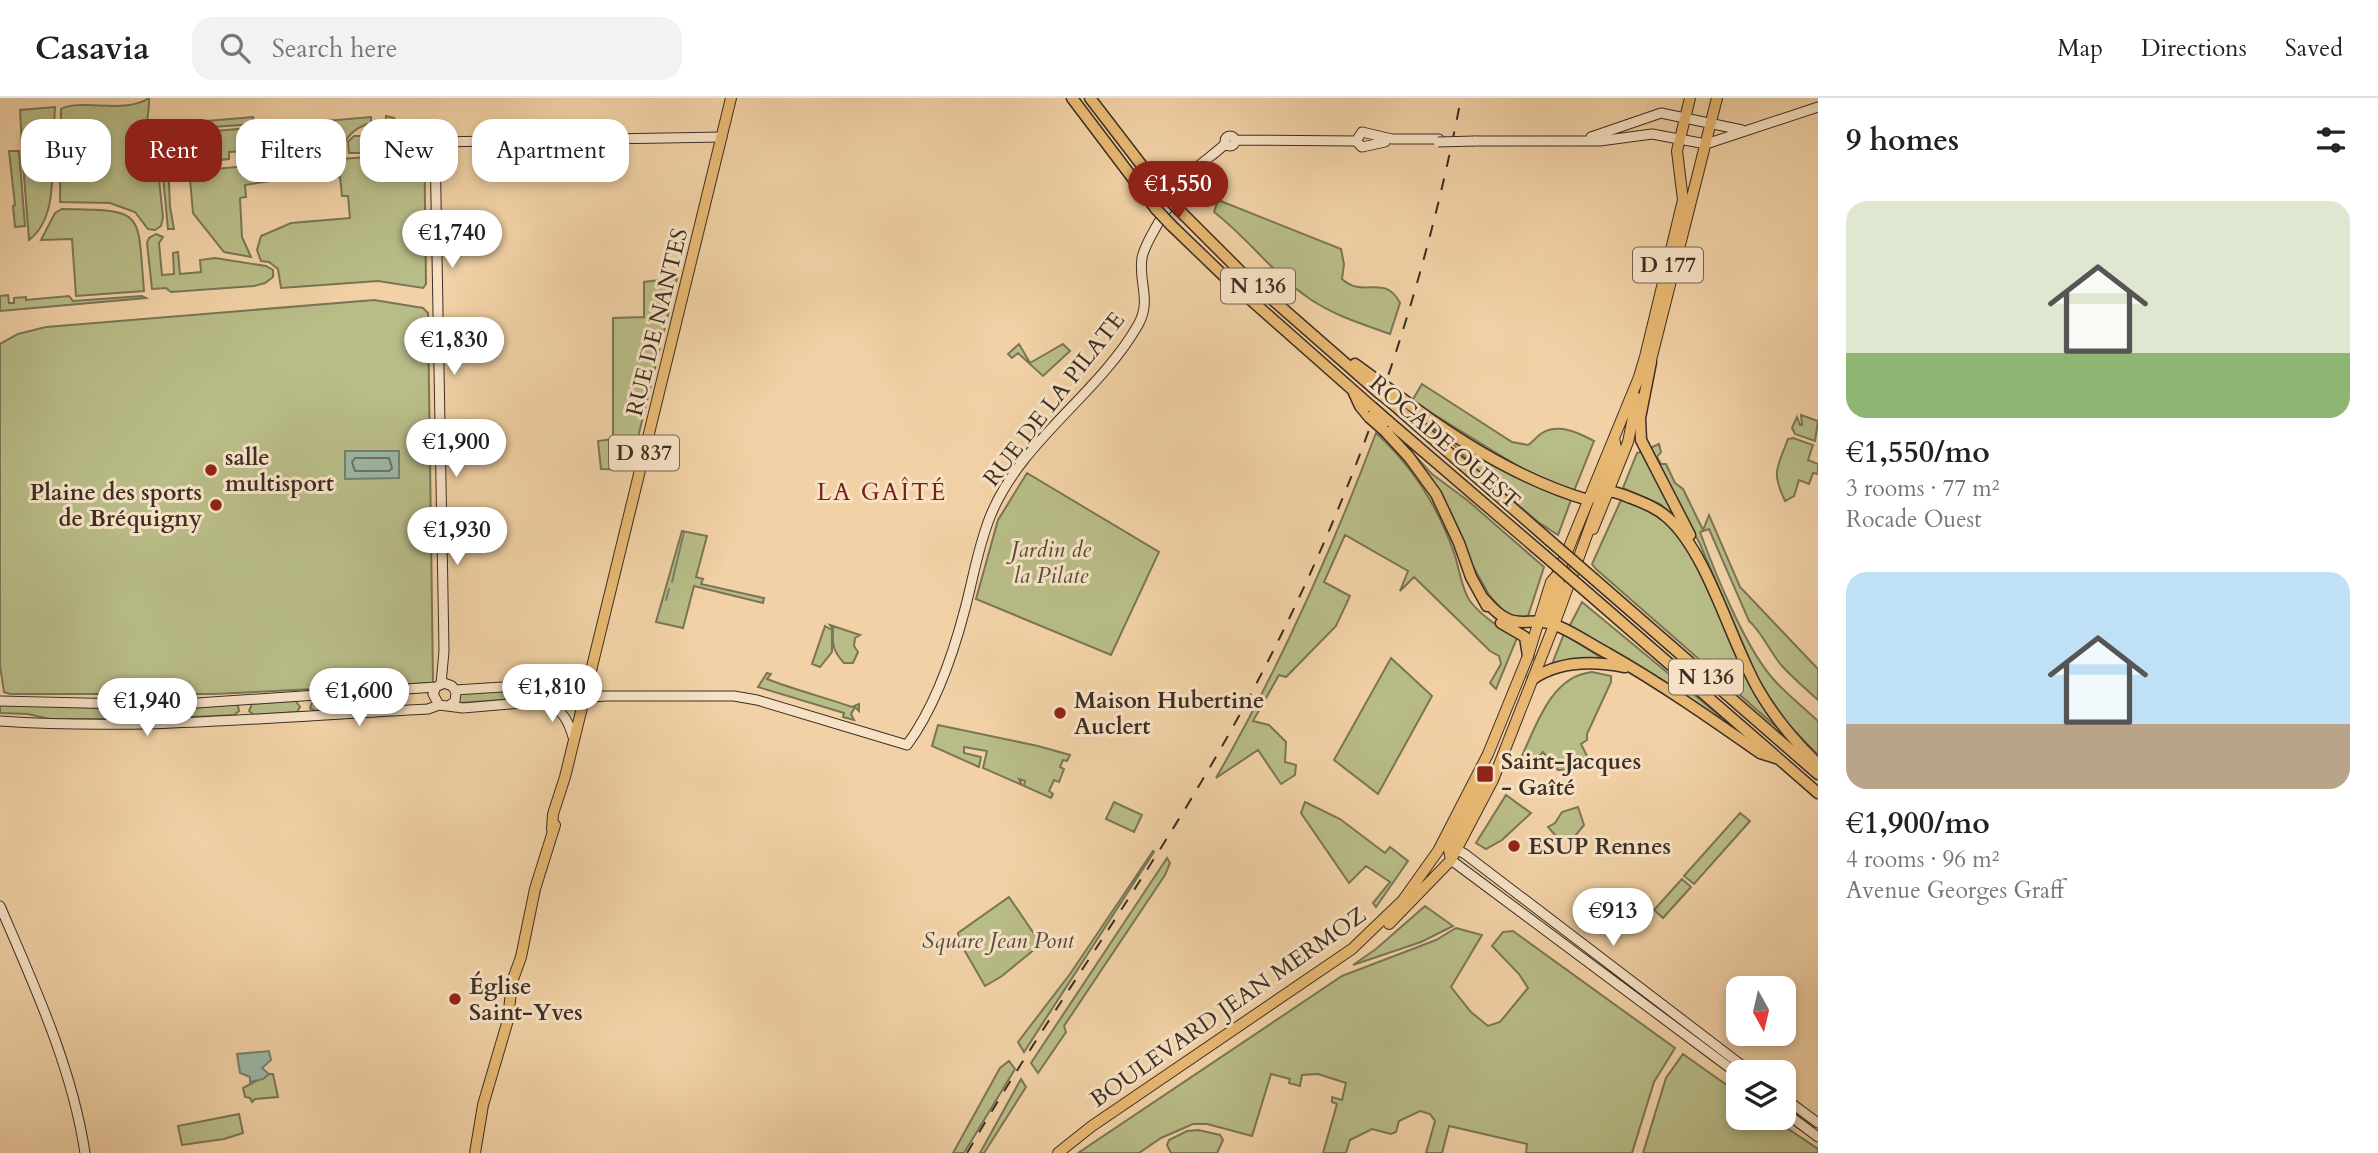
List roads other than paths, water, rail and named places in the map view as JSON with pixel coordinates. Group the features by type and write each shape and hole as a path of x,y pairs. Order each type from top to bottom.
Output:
{"highway":[{"name":"ROCADE OUEST","path":"1072,98 1156,209 1226,278 1353,391 1370,412 1544,555 1818,793"},
{"name":"ROCADE OUEST","path":"1090,98 1163,193 1241,272 1340,357 1394,399 1549,540 1818,774"},
{"path":"1651,362 1640,418 1642,440 1692,538 1700,556 1700,564"},
{"path":"1394,399 1525,477 1592,502 1605,490 1650,506 1668,518 1686,539 1700,564 1762,696 1778,721 1818,764"},
{"path":"1387,426 1436,494 1459,543 1471,577 1497,621 1525,637 1528,656"},
{"path":"1554,625 1550,617 1559,584 1558,574"},
{"path":"1484,599 1500,616 1513,623 1554,625 1634,670 1760,752 1779,759"},
{"path":"1533,678 1546,669 1581,663 1601,662 1634,670"}],"main road":[{"name":"RUE DE NANTES","path":"475,1153 480,1117 508,1020 512,982 533,906 533,894 552,829 553,814 574,740 731,98"},
{"name":"D 177","path":"1539,623 1551,582 1558,574 1592,502 1613,437 1639,377 1683,200 1677,151 1690,98"},
{"name":"D 177","path":"1554,625 1605,490 1628,442 1632,410 1651,362 1717,98"},
{"path":"1605,490 1616,453 1613,437"},
{"path":"1567,587 1592,502"},
{"name":"BOULEVARD JEAN MERMOZ","path":"1058,1153 1092,1126 1352,949 1404,900 1449,852 1481,787 1494,743 1539,623"},
{"name":"BOULEVARD JEAN MERMOZ","path":"1070,1153 1095,1131 1360,949 1420,895 1449,852 1499,766 1554,625"}],"street":[{"path":"1474,140 1613,140 1652,134 1706,144 1818,107"},
{"path":"1474,140 1593,137 1661,113 1744,130"},
{"path":"1613,140 1614,129"},
{"name":"RUE DE LA PILATE","path":"584,697 744,697 907,745 918,731 942,677 966,607 982,539 996,504 1026,461 1093,387 1140,322 1146,302 1142,270 1145,249 1194,170 1230,142 1356,141 1360,133 1369,140 1474,140"},
{"path":"439,705 434,699 445,686 435,142 722,137"},
{"path":"0,701 167,705 445,686 547,684 584,697"},
{"path":"445,686 456,697 450,705"},
{"path":"0,721 99,725 191,722 428,709 439,705 463,708 584,697"},
{"path":"537,702 559,709 568,721 574,740"},
{"path":"1449,852 1734,1060"},
{"path":"1449,852 1726,1065"},
{"path":"0,906 30,973 57,1050 79,1120 85,1153"},
{"path":"1796,1107 1818,1123"},
{"path":"1796,1121 1818,1137"}],"water":[{"path":"345,451 399,451 399,478 345,479"},
{"path":"269,1051 271,1060 262,1068 269,1074 263,1079 250,1082 250,1077 240,1073 237,1054"}],"waterway":[{"path":"672,582 684,532"},
{"path":"666,600 669,589"}],"railway":[{"path":"967,1153 1029,1051 1191,800 1263,672 1301,594 1368,433 1396,350 1422,267 1461,98"}],"place":[{"name":"salle multisport","path":"211,470"},
{"name":"Plaine des sports de Bréquigny","path":"216,505"},
{"name":"Maison Hubertine Auclert","path":"1060,713"},
{"name":"Saint-Jacques - Gaîté","path":"1485,774"},
{"name":"ESUP Rennes","path":"1514,846"},
{"name":"Église Saint-Yves","path":"455,999"}],"district":[{"name":"LA GAÎTÉ","path":"882,492"}],"park label":[{"name":"Jardin de la Pilate","path":"1051,562"},
{"name":"Square Jean Pont","path":"998,940"}]}
